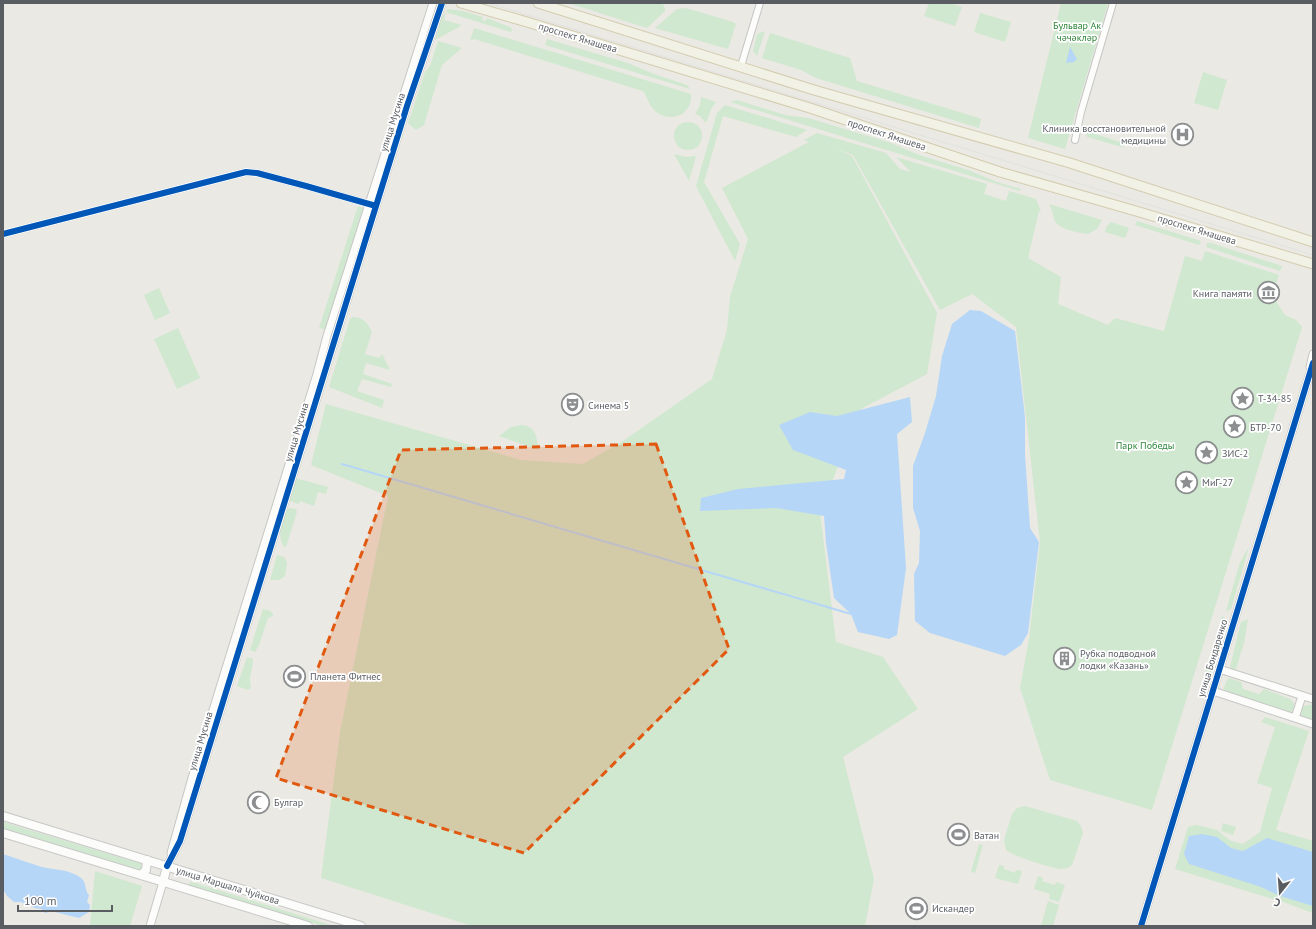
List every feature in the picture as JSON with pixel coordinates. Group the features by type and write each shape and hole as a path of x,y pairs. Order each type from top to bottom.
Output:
{"main road":[{"name":"проспект Ямашева","path":"461,3 810,108 1006,174 1313,264"},
{"name":"проспект Ямашева","path":"538,3 814,90 1070,163 1313,242"},
{"name":"улица Маршала Чуйкова","path":"3,816 361,926"},
{"name":"улица Маршала Чуйкова","path":"3,833 308,926"},
{"path":"141,875 146,870 147,860"},
{"name":"улица Мусина","path":"163,882 168,866"}],"street":[{"name":"улица Мусина","path":"168,866 180,842 433,3"},
{"name":"улица Мусина","path":"373,205 442,3"},
{"path":"741,66 760,3"},
{"path":"1075,140 1081,112 1113,3"},
{"path":"3,234 246,172 257,173 373,205"},
{"name":"улица Бондаренко","path":"1302,396 1313,354"},
{"name":"улица Бондаренко","path":"1140,926 1313,363"},
{"path":"1219,669 1313,699"},
{"path":"1213,691 1313,724"},
{"path":"1295,718 1302,696"},
{"name":"улица Мусина","path":"150,926 163,882"}],"highlighted area":[{"path":"656,444 729,649 524,853 276,778 401,450"}],"green space":[{"path":"568,3 662,3 665,11 647,28"},
{"path":"929,3 950,3 962,7 955,26 924,16"},
{"name":"Бульвар Ак чәчәкләр","path":"1061,3 1108,3 1065,149 1028,138"},
{"path":"686,8 736,24 728,49 655,28 677,9"},
{"path":"448,9 463,11 483,17 482,20 486,21 487,18 512,28 511,32 446,12 444,20 461,25 435,40 442,17"},
{"path":"980,13 1011,22 1005,42 974,32"},
{"path":"474,28 691,94 691,102 688,108 678,116 672,117 660,114 651,106 643,91 474,39 470,41"},
{"path":"765,31 757,56 753,51 757,34"},
{"path":"770,33 850,58 857,81 979,118 981,119 979,128 816,78 801,70 762,58"},
{"path":"547,39 628,63 654,74 687,85 690,89 545,45"},
{"path":"438,41 462,48 442,65 424,125 416,130 408,123 425,72 430,66"},
{"path":"1203,72 1227,80 1218,110 1194,103"},
{"path":"701,97 716,102 711,109 706,123 700,116 695,114 700,105"},
{"path":"737,100 785,115 808,118 891,143 919,155 968,170 997,182 1021,189 1020,191 730,102"},
{"path":"725,105 807,130 796,137 723,116 704,182 740,244 735,261 696,186 717,113"},
{"path":"688,122 698,126 702,136 698,146 688,150 678,146 674,136 678,126"},
{"path":"1089,132 1123,143 1124,146 1122,147 1087,137 1086,134"},
{"name":"Парк Победы","path":"817,133 886,153 900,169 911,172 896,157 987,184 984,194 1006,201 1009,191 1036,199 1041,211 1039,211 1028,258 1061,277 1058,304 1108,325 1115,318 1164,331 1185,256 1202,261 1205,251 1279,275 1276,284 1279,286 1275,300 1285,315 1296,320 1302,327 1152,810 1050,780 1020,688 1029,639 1040,542 1016,327 972,294 940,310 853,155 836,149 852,156 937,313 927,374 861,409 820,512 836,642 883,657 918,709 843,757 874,879 865,926 472,926 321,878 340,732 388,496 311,465 326,404 521,460 583,464 623,441 712,379 727,330 730,297 748,239 722,188 809,142 804,140"},
{"path":"674,154 686,157 696,156 689,181"},
{"path":"1049,204 1102,220 1097,229 1088,234 1069,230 1056,222"},
{"path":"358,206 363,208 326,330 319,328"},
{"path":"1137,221 1201,241 1199,245 1135,225"},
{"path":"1111,222 1129,228 1125,238 1105,232 1106,227"},
{"path":"1207,243 1282,266 1280,271 1206,247"},
{"path":"159,288 170,313 155,320 144,295"},
{"path":"353,317 360,318 365,321 372,332 365,354 379,358 382,354 390,370 366,363 363,374 392,384 391,387 362,379 357,391 384,400 382,408 329,387 350,319"},
{"path":"178,328 200,378 177,389 154,339"},
{"path":"522,425 533,430 539,450 499,436 511,427"},
{"path":"295,478 328,487 326,494 318,492 314,506 300,501 299,504 290,501 289,499"},
{"path":"290,508 296,509 297,512 286,547 284,547 280,534 281,524 285,510"},
{"path":"1249,547 1231,609 1226,611 1240,562"},
{"path":"277,555 284,557 287,563 285,576 279,580 270,580"},
{"path":"263,609 270,611 273,616 268,618 259,645 255,652 250,650"},
{"path":"1222,616 1226,619 1226,622 1209,681 1203,680"},
{"path":"1248,619 1244,643 1235,672 1230,667 1241,622"},
{"path":"247,657 253,659 250,680 251,688 248,690 237,686"},
{"path":"1229,678 1241,682 1243,689 1259,694 1264,689 1290,699 1294,703 1294,708 1290,714 1223,691"},
{"path":"1313,704 1313,720 1302,716 1300,711 1304,706"},
{"path":"1265,717 1309,731 1276,830 1313,841 1313,913 1283,902 1175,869 1188,827 1197,825 1217,830 1231,841 1243,844 1260,832 1272,788 1257,783 1275,727 1261,722"},
{"path":"1025,806 1077,821 1081,826 1083,833 1072,865 1064,869 1055,868 1040,864 1006,850 1004,840 1012,814 1017,808"},
{"path":"3,822 142,864 144,868 141,870 3,829"},
{"path":"1223,823 1236,827 1233,835 1221,831"},
{"path":"979,844 983,845 975,873 971,872"},
{"path":"999,865 1004,866 1004,869 1015,873 1016,870 1022,871 1018,884 995,878"},
{"path":"95,871 142,886 130,926 90,926"},
{"path":"1038,876 1043,878 1042,881 1055,885 1056,882 1065,885 1059,902 1049,899 1050,894 1034,889"},
{"path":"190,882 334,926 323,926 191,886 189,885"},
{"path":"1048,901 1059,905 1053,926 1041,926"}],"water":[{"path":"1070,47 1077,59 1074,62 1066,63"},
{"path":"970,310 981,311 1015,331 1025,417 1025,454 1030,528 1039,542 1028,633 1021,645 1005,656 930,633 915,621 914,574 919,563 920,531 913,508 913,466 936,396 942,356 952,324"},
{"path":"910,397 912,422 897,434 906,568 897,635 889,639 858,632 851,614 834,598 826,543 824,516 776,508 700,511 701,498 738,489 844,479 846,470 793,450 779,425 810,412 837,416"},
{"path":"1202,834 1217,837 1231,848 1243,851 1267,838 1313,852 1313,906 1280,896 1261,887 1189,864 1184,854 1189,836"},
{"path":"3,854 42,867 67,871 81,878 89,895 87,902 90,905 89,912 79,918 51,911 46,913 43,912 42,909 34,908 28,904 26,905 21,902 14,902 7,896 3,889"}],"waterway":[{"path":"342,464 851,614"}],"tram line":[{"path":"488,3 1313,255"}],"cycle path":[{"path":"167,866 180,841 407,106 442,3"},
{"path":"3,234 246,172 257,173 376,206"},
{"path":"1141,926 1313,363"}],"place":[{"name":"Клиника восстановительной медицины","path":"1182,134"},
{"name":"Книга памяти","path":"1268,293"},
{"name":"Т-34-85","path":"1242,398"},
{"name":"Синема 5","path":"572,405"},
{"name":"БТР-70","path":"1234,427"},
{"name":"ЗИС-2","path":"1207,453"},
{"name":"МиГ-27","path":"1187,482"},
{"name":"Рубка подводной лодки «Казань»","path":"1065,659"},
{"name":"Планета Фитнес","path":"294,676"},
{"name":"Булгар","path":"258,802"},
{"name":"Ватан","path":"959,835"},
{"name":"Искандер","path":"917,908"}]}
